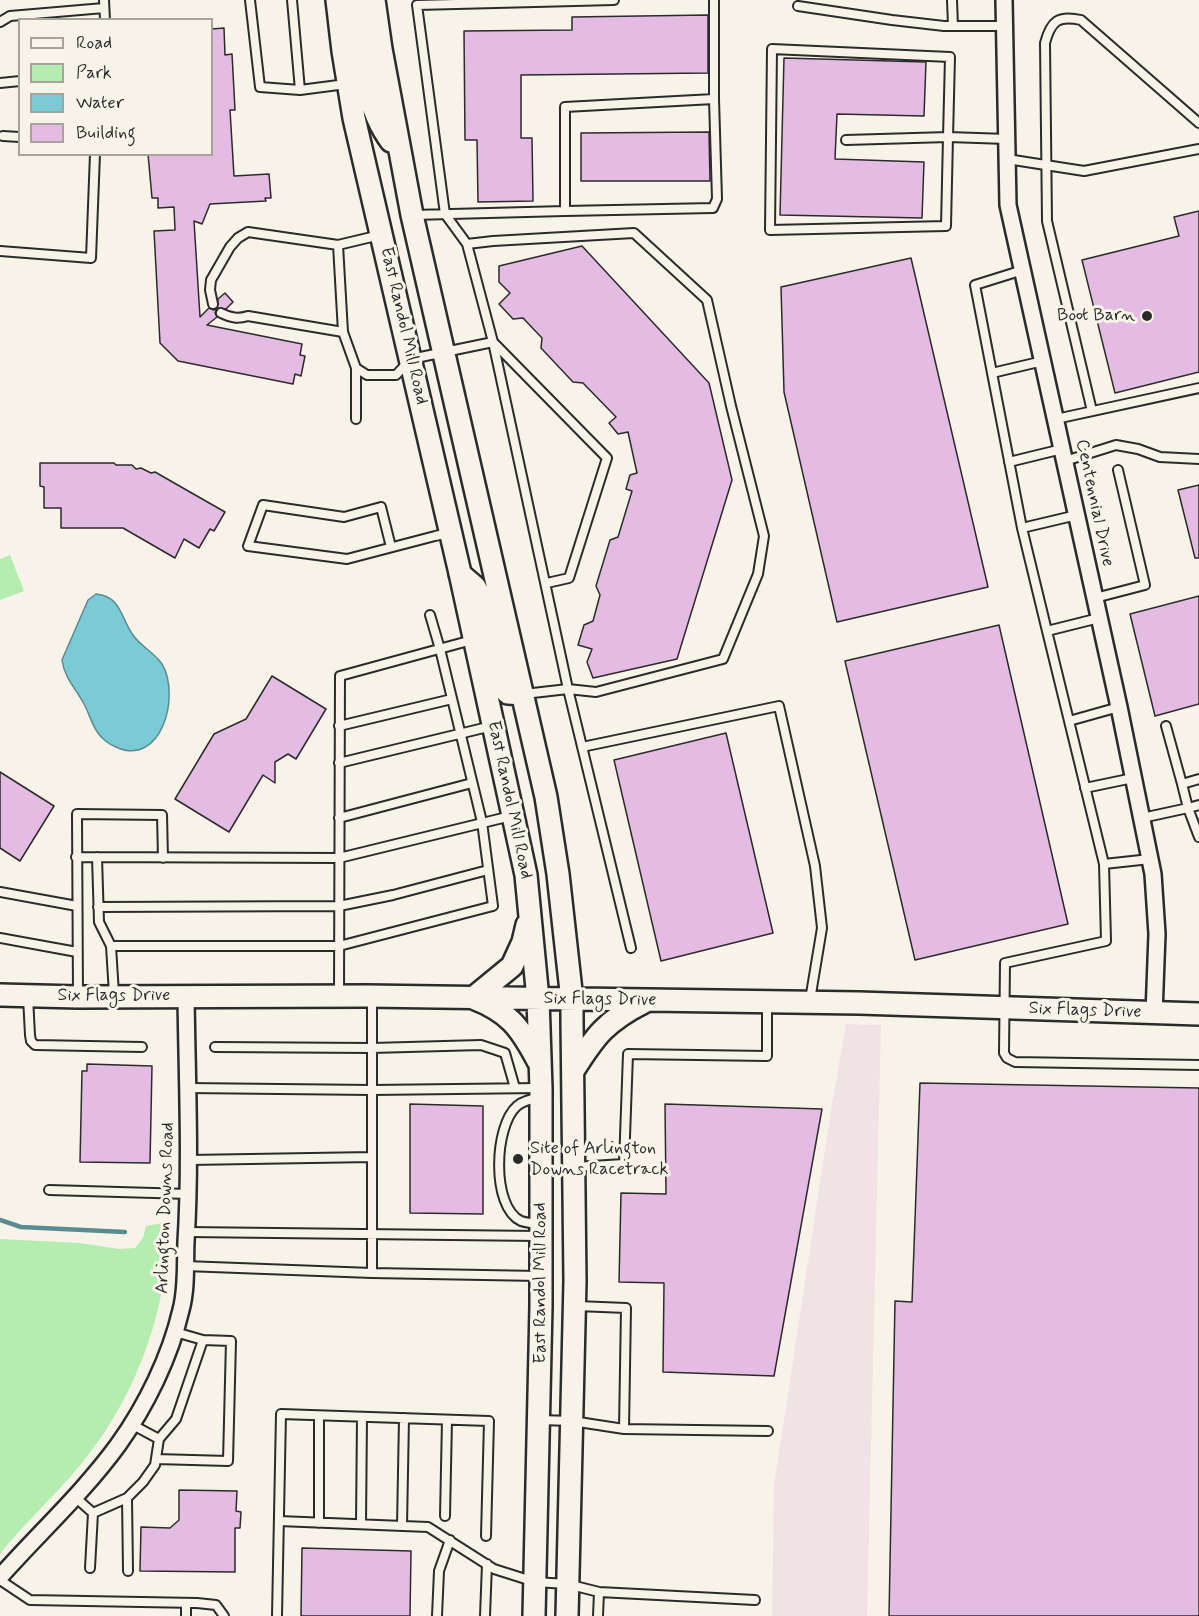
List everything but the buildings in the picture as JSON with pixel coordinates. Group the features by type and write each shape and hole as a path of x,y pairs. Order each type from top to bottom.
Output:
{"main road":[{"name":"East Randol Mill Road","path":"337,0 348,84 526,874 538,999 541,1093 542,1276 534,1616"},
{"path":"354,0 367,87 387,136 400,153"},
{"name":"East Randol Mill Road","path":"374,0 381,50 412,215 546,797 558,874 572,1000 573,1071 574,1305 567,1616"},
{"path":"460,573 475,587 483,602 501,685 508,693 523,694"},
{"path":"530,913 523,942 512,966 473,998 494,1007 514,1022 540,1066"},
{"name":"Six Flags Drive","path":"0,995 372,996 810,1002 1199,1014"},
{"path":"573,1071 592,1041 612,1020 646,1000"}],"street":[{"name":"Centennial Drive","path":"1004,0 1008,205 1100,618 1153,874 1157,934 1154,1014"},
{"name":"Arlington Downs Road","path":"0,1579 88,1484 119,1443 153,1385 175,1332 182,1307 189,1194 186,996"}],"lane":[{"path":"250,0 260,87 300,90 348,84"},
{"path":"292,0 300,90"},
{"path":"614,0 417,3 445,214 467,244 494,342 568,689 631,948"},
{"path":"412,215 713,207 717,200 714,0"},
{"path":"952,0 953,26"},
{"path":"0,22 10,15 104,4"},
{"path":"798,6 892,20 953,26 1005,26"},
{"path":"1092,411 1047,221 1045,43 1049,28 1058,20 1068,17 1081,20 1199,123"},
{"path":"772,49 950,57 948,137 946,226 770,230 772,49"},
{"path":"0,83 18,81"},
{"path":"565,211 565,107 714,99"},
{"path":"3,136 18,137"},
{"path":"846,140 948,137 1007,139"},
{"path":"1007,159 1084,171 1199,149"},
{"path":"0,251 91,258 95,156"},
{"path":"213,304 210,290 211,280 230,247 248,232 338,245 382,235"},
{"path":"467,244 634,233 707,300 764,536 758,574 723,659 596,692 568,689 523,694"},
{"path":"338,245 343,332 357,368 356,419"},
{"path":"1023,270 975,285 1022,528 1104,864 1106,941 1005,963 1004,1053 1006,1058 1015,1062 1199,1065"},
{"path":"221,313 230,318 239,319 249,316 343,332"},
{"path":"357,368 367,375 396,375 411,359 494,342"},
{"path":"494,342 608,458 569,578 547,583"},
{"path":"992,373 1043,361"},
{"path":"1056,419 1199,388"},
{"path":"1009,462 1116,446 1138,449 1160,458 1199,459"},
{"path":"1095,598 1145,585 1118,470"},
{"path":"391,547 381,507 344,517 263,505 248,546 347,559 450,532"},
{"path":"1022,528 1077,515"},
{"path":"111,946 339,946 493,906 482,822 430,615"},
{"path":"1047,632 1100,618"},
{"path":"339,996 340,676 474,640"},
{"path":"339,726 452,699"},
{"path":"582,747 779,706 815,866 822,928 810,1002"},
{"path":"1069,721 1119,707"},
{"path":"339,763 494,726"},
{"path":"1166,726 1188,808 1199,837"},
{"path":"1085,788 1133,778"},
{"path":"1182,784 1199,779"},
{"path":"339,818 472,783"},
{"path":"1142,818 1199,805"},
{"path":"78,997 77,814 162,815 163,858"},
{"path":"76,857 339,858 514,815"},
{"path":"97,857 99,922 111,946 114,996"},
{"path":"1104,864 1150,859"},
{"path":"98,907 339,906 393,895 488,870"},
{"path":"0,892 77,906"},
{"path":"0,938 78,952"},
{"path":"27,995 30,1035 35,1045 142,1047"},
{"path":"372,996 372,1273"},
{"path":"573,1168 624,1164 628,1054 767,1056 767,1002"},
{"path":"215,1047 372,1048 482,1045 505,1053 515,1088"},
{"path":"188,1088 372,1090 515,1088 541,1093"},
{"path":"541,1093 516,1107 504,1128 500,1150 499,1180 510,1210 520,1221 541,1230"},
{"path":"189,1160 372,1157"},
{"path":"49,1190 189,1194"},
{"path":"187,1232 372,1234 541,1230"},
{"path":"185,1266 542,1276"},
{"path":"574,1305 626,1308 624,1429"},
{"path":"156,1459 228,1461 231,1341 203,1340 175,1332"},
{"path":"93,1512 127,1498 155,1466 159,1439 176,1419 203,1340"},
{"path":"277,1616 281,1414 489,1421 486,1536"},
{"path":"319,1416 319,1523"},
{"path":"361,1524 362,1417"},
{"path":"402,1526 404,1418"},
{"path":"539,1419 572,1421 624,1429 768,1431"},
{"path":"445,1516 447,1420"},
{"path":"131,1424 159,1439"},
{"path":"75,1497 93,1512"},
{"path":"127,1498 128,1571"},
{"path":"90,1568 93,1512"},
{"path":"279,1521 428,1527 494,1569 535,1582 567,1584 598,1592 755,1600"},
{"path":"436,1616 439,1571 450,1540"},
{"path":"485,1616 487,1564"},
{"path":"0,1579 30,1600 216,1605 224,1616"},
{"path":"598,1592 598,1616"},
{"path":"186,1603 186,1616"}],"shaded area":[{"path":"846,1024 881,1025 867,1616 772,1616 774,1486"}],"green space":[{"path":"10,555 24,591 0,600 0,559"},
{"path":"168,1222 167,1257 162,1291 143,1358 129,1390 93,1449 0,1554 0,1239 80,1243 119,1249 135,1248 143,1238 146,1226"}],"water":[{"path":"96,594 111,599 116,604 133,635 162,664 167,678 168,710 163,725 155,738 145,747 132,751 106,742 98,733 63,666 62,660 88,600"}],"waterway":[{"path":"0,1220 21,1227 125,1232"}],"place":[{"name":"Boot Barn","path":"1147,316"},
{"name":"Site of Arlington Downs Racetrack","path":"518,1159"}]}
